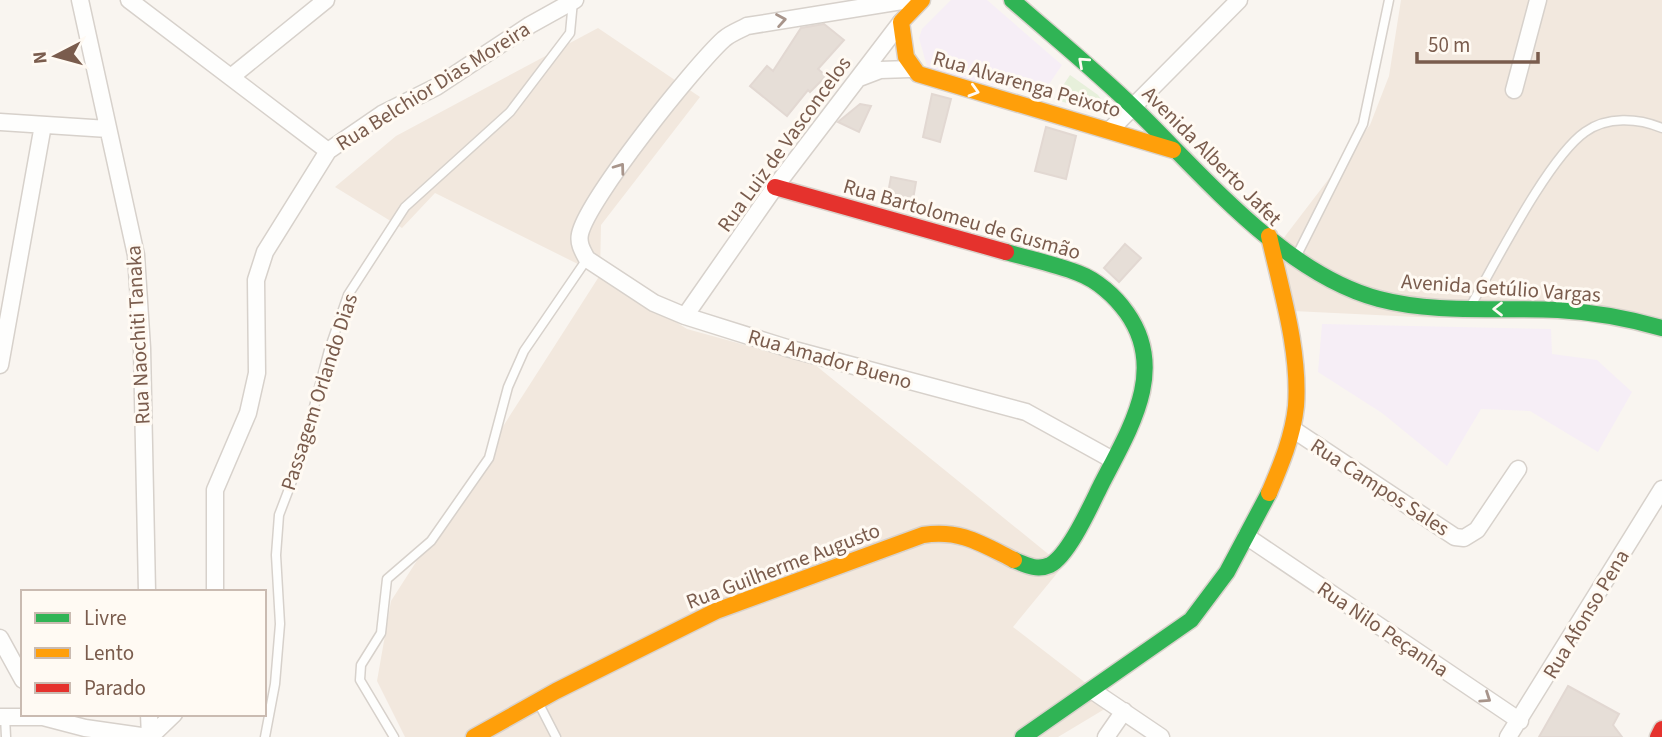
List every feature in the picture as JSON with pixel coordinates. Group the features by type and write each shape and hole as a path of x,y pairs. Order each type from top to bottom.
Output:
{"street":[{"name":"Rua Naochiti Tanaka","path":"80,0 136,255 142,348 147,590"},
{"path":"129,0 328,151 259,266 254,313 257,373 254,393 214,500 215,590"},
{"path":"230,77 326,0"},
{"name":"Rua Belchior Dias Moreira","path":"328,151 383,114 436,87 530,25 574,0"},
{"path":"587,259 579,242 582,225 641,139 705,57 727,37 747,26 908,0"},
{"name":"Rua Luiz de Vasconcelos","path":"684,316 775,187 901,22 922,0"},
{"name":"Avenida Alberto Jafet","path":"1012,0 1134,107 1178,152 1269,236 1293,363 1294,430 1246,537 1196,616 1093,691 1023,737"},
{"path":"1111,130 1239,0"},
{"path":"1514,90 1538,0"},
{"name":"Rua Alvarenga Peixoto","path":"901,22 904,49 911,69 925,77 1178,152"},
{"path":"857,79 880,70 911,69"},
{"path":"0,122 108,129"},
{"path":"0,365 43,125"},
{"name":"Rua Bartolomeu de Gusmão","path":"775,187 1079,273 1110,292 1124,308 1139,336 1146,358 1146,377 1129,425 1070,541"},
{"name":"Avenida Getúlio Vargas","path":"1269,236 1337,281 1379,299 1468,309 1558,311 1637,321 1662,328"},
{"name":"Rua Amador Bueno","path":"587,259 654,303 684,316 787,348 1026,412 1111,459"},
{"name":"Rua Campos Sales","path":"1294,430 1455,537 1464,538 1477,530 1518,469"},
{"name":"Rua Afonso Pena","path":"1508,737 1662,489"},
{"name":"Rua Guilherme Augusto","path":"485,734 538,702 716,611 923,535 940,530 959,532 1036,568 1054,562 1070,541"},
{"name":"Rua Nilo Peçanha","path":"1246,537 1520,721"},
{"path":"0,638 21,676"},
{"path":"1093,691 1161,737"},
{"path":"1106,737 1124,711"},
{"path":"3,716 42,716 85,728 149,737"},
{"path":"149,716 149,737"},
{"path":"149,737 172,716"},
{"path":"1658,737 1662,729"}],"lane":[{"name":"Passagem Orlando Dias","path":"265,737 275,684 280,624 276,555 279,515 300,460 329,350 348,295 405,207 510,112 570,33 574,0"},
{"path":"1296,256 1363,124 1389,0"},
{"path":"1468,309 1559,158 1585,132 1620,120 1650,123 1662,128"},
{"path":"394,737 360,680 359,672 381,633 387,579 430,541 489,458 508,387 524,351 587,259"},
{"path":"538,702 556,737"},
{"path":"3,716 6,737"}],"shaded area":[{"path":"951,0 987,0 1062,65 1041,96 928,70 919,38 922,29"},
{"path":"1401,0 1662,0 1662,325 1570,303 1438,318 1293,311 1276,248 1370,125 1389,76"},
{"path":"598,28 700,97 601,225 600,274 687,329 814,364 1063,566 1013,627 1113,704 1058,737 405,737 377,681 391,601 600,275 435,193 402,228 335,187 396,136"},
{"path":"1322,324 1551,329 1552,354 1597,360 1632,392 1598,452 1530,411 1481,409 1447,466 1382,413 1318,372"}],"green space":[{"path":"1070,75 1098,95 1108,109 1092,111 1054,99"}],"building":[{"path":"824,24 844,40 818,69 826,76 810,92 808,90 787,116 750,86 767,66 773,71 801,28"},
{"path":"932,94 951,99 940,142 923,137"},
{"path":"860,104 871,106 859,132 838,122"},
{"path":"1046,127 1076,136 1066,179 1035,171"},
{"path":"891,177 916,182 911,211 886,204"},
{"path":"1125,244 1141,258 1119,282 1104,268"},
{"path":"1568,686 1619,714 1613,725 1622,737 1539,737"}],"traffic: fast":[{"path":"1012,0 1090,67 1247,219 1310,268 1344,286 1379,299 1423,307 1571,311 1610,316 1662,328"},
{"path":"1006,252 1069,270 1099,284 1127,313 1139,335 1144,357 1140,400 1132,422 1072,541 1057,560 1045,567 1032,567 1014,560"},
{"path":"1023,737 1191,620 1227,572 1269,493"}],"traffic: slow":[{"path":"922,0 901,22 906,57 918,74 1173,150"},
{"path":"1269,236 1292,342 1296,406 1282,461 1269,493"},
{"path":"474,737 556,691 716,611 923,535 960,536 981,543 1014,560"}],"traffic: jam":[{"path":"775,187 1006,252"},
{"path":"1658,737 1662,729"}]}
